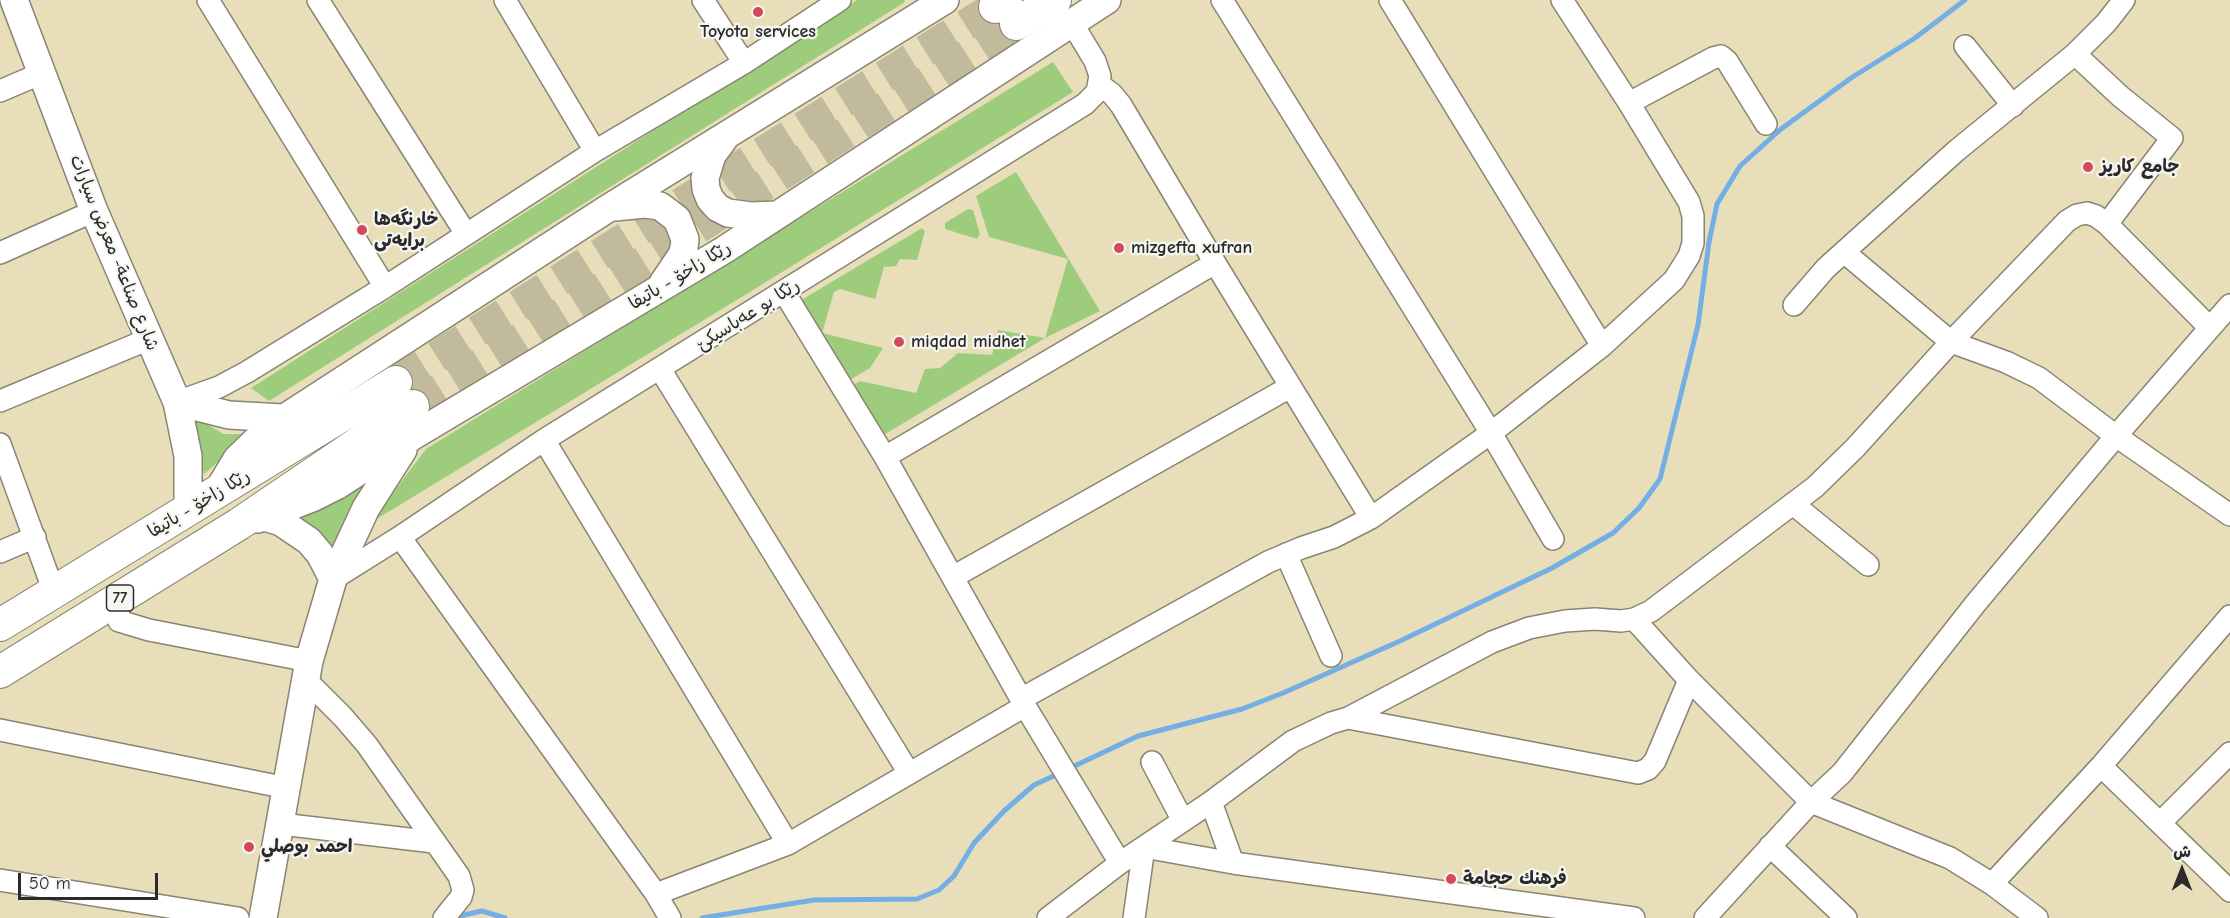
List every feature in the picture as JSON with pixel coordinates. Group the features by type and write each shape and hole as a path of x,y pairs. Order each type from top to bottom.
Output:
{"highway":[{"name":"رێکا زاخۆ - باتیفا","path":"1006,10 1063,11"},
{"name":"رێکا زاخۆ - باتیفا","path":"0,625 216,494 405,394 252,520 109,612 0,672"}],"main road":[{"name":"شارع صناعة- معرض سيارات","path":"14,0 94,211 177,402 188,456 188,511"},
{"path":"216,494 237,459 251,444 284,418 918,10 945,0"},
{"name":"رێکا زاخۆ - باتیفا","path":"252,520 312,498 338,485 413,436 724,250 777,215 1063,11 1107,0"},
{"path":"726,135 712,154 705,178 710,200 718,208 728,213 751,216 777,215"},
{"path":"607,209 645,204 660,206 677,219 686,239 684,248 682,255 659,289"},
{"path":"177,402 229,416 284,418"},
{"path":"263,918 308,671 333,579 377,487 413,436"},
{"path":"252,520 281,522 309,541 320,554 333,579"}],"street":[{"path":"208,0 385,287"},
{"path":"318,0 466,234"},
{"path":"505,0 596,151"},
{"path":"703,0 744,63"},
{"path":"177,402 232,381 385,287 596,151 744,63 840,0"},
{"path":"1222,0 1491,433 1553,539"},
{"path":"1390,0 1602,346"},
{"path":"656,894 788,844 909,773 1023,702 1286,554 1334,537 1371,518 1491,433 1602,346 1674,280 1686,263 1693,243 1693,216 1689,202 1562,0"},
{"path":"1794,305 1809,286 1844,252 1956,151 2075,54 2106,23 2124,0"},
{"path":"1063,11 1099,68 1100,85 1121,105 1371,518"},
{"path":"1965,46 2013,106"},
{"path":"2075,54 2120,96 2172,138 2107,224"},
{"path":"1629,104 1713,58 1721,56 1727,61 1766,124"},
{"path":"0,91 42,73"},
{"name":"رێكا بو عه‌باسيكێ","path":"333,579 544,440 1086,104 1092,99 1100,85"},
{"path":"0,253 94,211"},
{"path":"1048,918 1120,863 1312,730 1348,718 1492,642 1529,628 1565,621 1595,619 1621,621 1634,619 1651,611 1815,487 1855,448 1951,342 2067,221 2077,215 2087,213 2107,224 2210,328"},
{"path":"1844,252 1951,342 2006,362 2039,378 2116,436 2230,515"},
{"path":"885,457 1215,263"},
{"path":"784,292 885,457 1023,702 1120,863"},
{"path":"1705,918 1811,802 1842,773 1976,603 2230,305"},
{"path":"0,401 148,339"},
{"path":"660,369 909,773"},
{"path":"953,577 1290,387"},
{"path":"544,440 788,844"},
{"path":"0,444 54,592"},
{"path":"1793,504 1868,565"},
{"path":"0,552 35,537"},
{"path":"400,537 656,894 670,918"},
{"path":"1286,554 1330,656"},
{"path":"109,612 149,630 308,671 367,745 462,882 461,897 444,918"},
{"path":"1992,884 2101,766 2230,616"},
{"path":"1634,619 1689,680 1811,802 1950,858 1992,884 2037,918"},
{"path":"1348,718 1638,773 1648,769 1655,761 1689,680"},
{"path":"0,730 287,788"},
{"path":"2160,823 2230,753"},
{"path":"1152,762 1183,821"},
{"path":"2101,766 2230,891"},
{"path":"1211,802 1233,863"},
{"path":"281,824 434,842"},
{"path":"1770,846 1846,918"},
{"path":"1144,847 1233,863 1634,918"},
{"path":"1134,918 1144,847"},
{"path":"0,880 238,918"}],"green space":[{"path":"857,0 904,0 905,2 269,401 251,388"},
{"path":"1053,62 1073,92 370,523 426,449"},
{"path":"1016,172 1100,311 1045,338 1068,259 989,237 976,196"},
{"path":"968,209 973,210 980,234 977,239 945,229 945,223"},
{"path":"922,228 925,231 917,260 900,259 896,266 884,267 875,299 840,289 834,292 822,333 883,348 870,368 846,382 798,302"},
{"path":"998,330 1045,338 882,436 852,386 860,381 916,393 925,369 940,368 958,353 992,355"},
{"path":"198,418 223,434 250,434 204,474 191,426"},
{"path":"367,477 332,557 289,517"}],"waterway":[{"path":"1068,769 1138,736 1242,709 1283,693 1400,641 1552,568 1613,533 1639,508 1660,479 1698,325 1709,242 1717,204 1740,166 1781,129 1851,78 1915,38 1965,0"},
{"path":"702,918 814,900 917,899 939,890 954,876 974,843 1004,811 1034,785 1060,773"},
{"path":"460,918 482,911 505,918"}],"tunnel":[{"path":"396,382 995,7"},
{"path":"413,406 666,248 1016,24"}],"place":[{"name":"Toyota services","path":"758,12"},
{"name":"جامع كاريز","path":"2088,167"},
{"name":"خارنگه‌ها برايه‌تى","path":"362,230"},
{"name":"mizgefta xufran","path":"1119,248"},
{"name":"miqdad midhet","path":"899,342"},
{"name":"احمد بوصلي","path":"249,847"},
{"name":"فرهنك حجامة","path":"1451,879"}]}
